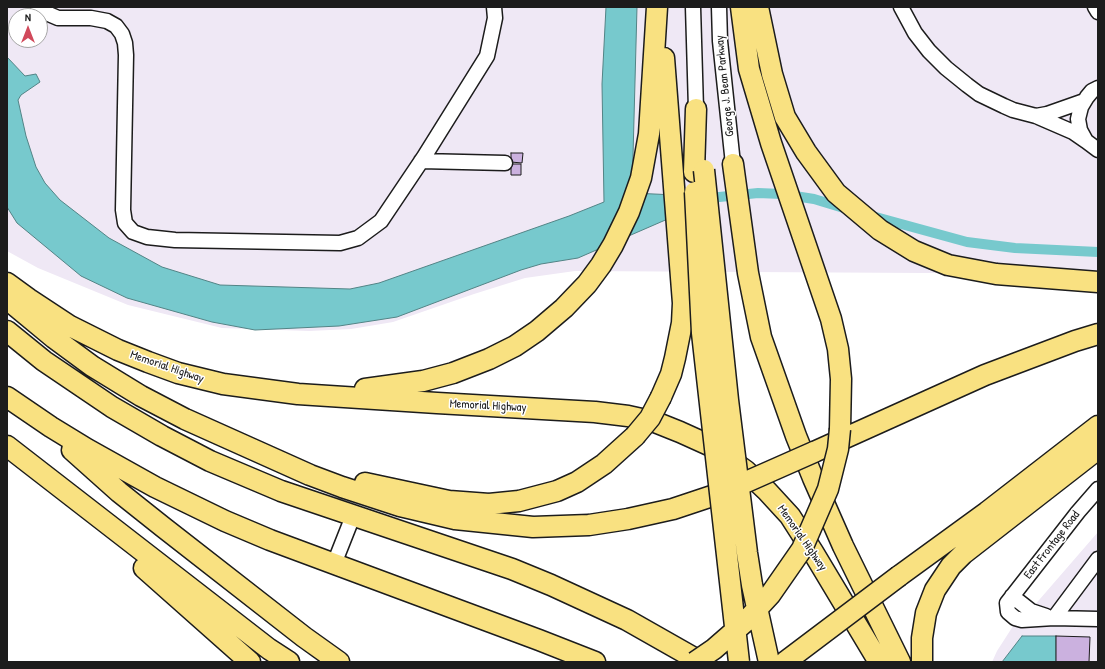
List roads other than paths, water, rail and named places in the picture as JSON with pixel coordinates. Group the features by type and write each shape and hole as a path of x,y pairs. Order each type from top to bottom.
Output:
{"highway":[{"path":"298,394 385,387 423,381 453,373 489,359 515,346 537,331 564,308 587,284 613,245 629,212 641,178 649,134 657,7"},
{"path":"250,449 276,458 392,489 449,502 505,504 557,491 576,482 604,464 635,436 650,418 661,398 675,358 682,323 683,303 661,7"},
{"path":"695,662 714,649 745,622 770,595 787,572 802,549 828,489 838,449 841,379 838,349 831,319 771,143 749,69 741,7"},
{"path":"758,7 772,74 785,117 806,152 836,193 880,230 914,251 948,265 996,274 1098,282"},
{"path":"696,109 699,171 702,333 739,662"},
{"path":"733,164 748,273 761,337 788,415 813,478 900,662"},
{"path":"699,171 747,553 752,585 769,662"},
{"name":"Memorial Highway","path":"7,283 70,326 118,350 178,373 223,384 298,394 595,412 628,416 655,422 680,432 711,446 746,471 767,490 790,516 879,662"},
{"path":"7,299 54,338 92,366 116,381 186,419 316,478 387,503 427,513 491,524 533,527 589,525 628,519 673,509 718,494 985,375 1075,341 1098,334"},
{"path":"7,331 89,392 136,422 182,446 257,481 353,516 512,569 551,585 627,620 701,662"},
{"path":"11,400 87,449 181,501 270,540 595,662"},
{"path":"11,400 119,492 304,637 339,662"},
{"path":"785,662 987,512 1098,426"},
{"path":"7,446 70,497 269,649 289,662"},
{"path":"922,662 922,638 928,607 935,590 951,566 963,554 1098,449"},
{"path":"70,497 89,519 250,662"}],"street":[{"path":"38,7 50,16 58,18 91,18 107,21 116,26 122,34 126,55 123,214 126,226 129,230 137,235 175,240 340,243 358,238 381,221 421,161 487,56 495,18 494,7"},
{"path":"693,7 696,109"},
{"name":"George J. Bean Parkway","path":"719,7 720,41 733,164"},
{"path":"900,7 916,33 929,50 946,68 979,94 1013,110 1036,116 1073,132 1098,150"},
{"path":"1095,7 1098,12"},
{"path":"1036,116 1048,114 1093,90"},
{"path":"1086,141 1080,130 1078,119 1081,107 1093,90"},
{"path":"421,161 506,163"},
{"name":"East Frontage Road","path":"1054,618 1022,620 1015,618 1008,612 1009,599 1098,488"},
{"path":"334,564 353,516"},
{"path":"1054,618 1098,559"},
{"path":"1054,618 1098,619"}],"water":[{"path":"606,7 637,7 632,193 676,195 670,218 578,258 541,264 521,270 397,317 339,326 255,330 212,322 127,298 81,276 17,223 7,207 7,57 25,76 36,74 40,82 21,95 18,100 26,136 36,167 45,183 60,200 109,238 162,267 220,285 350,289 379,283 569,216 604,202 602,84"},
{"path":"1022,636 1056,636 1056,662 1002,662"}],"waterway":[{"path":"671,202 758,193 782,194 814,199 847,209"},
{"path":"872,216 967,242 1015,248 1098,252"}]}
